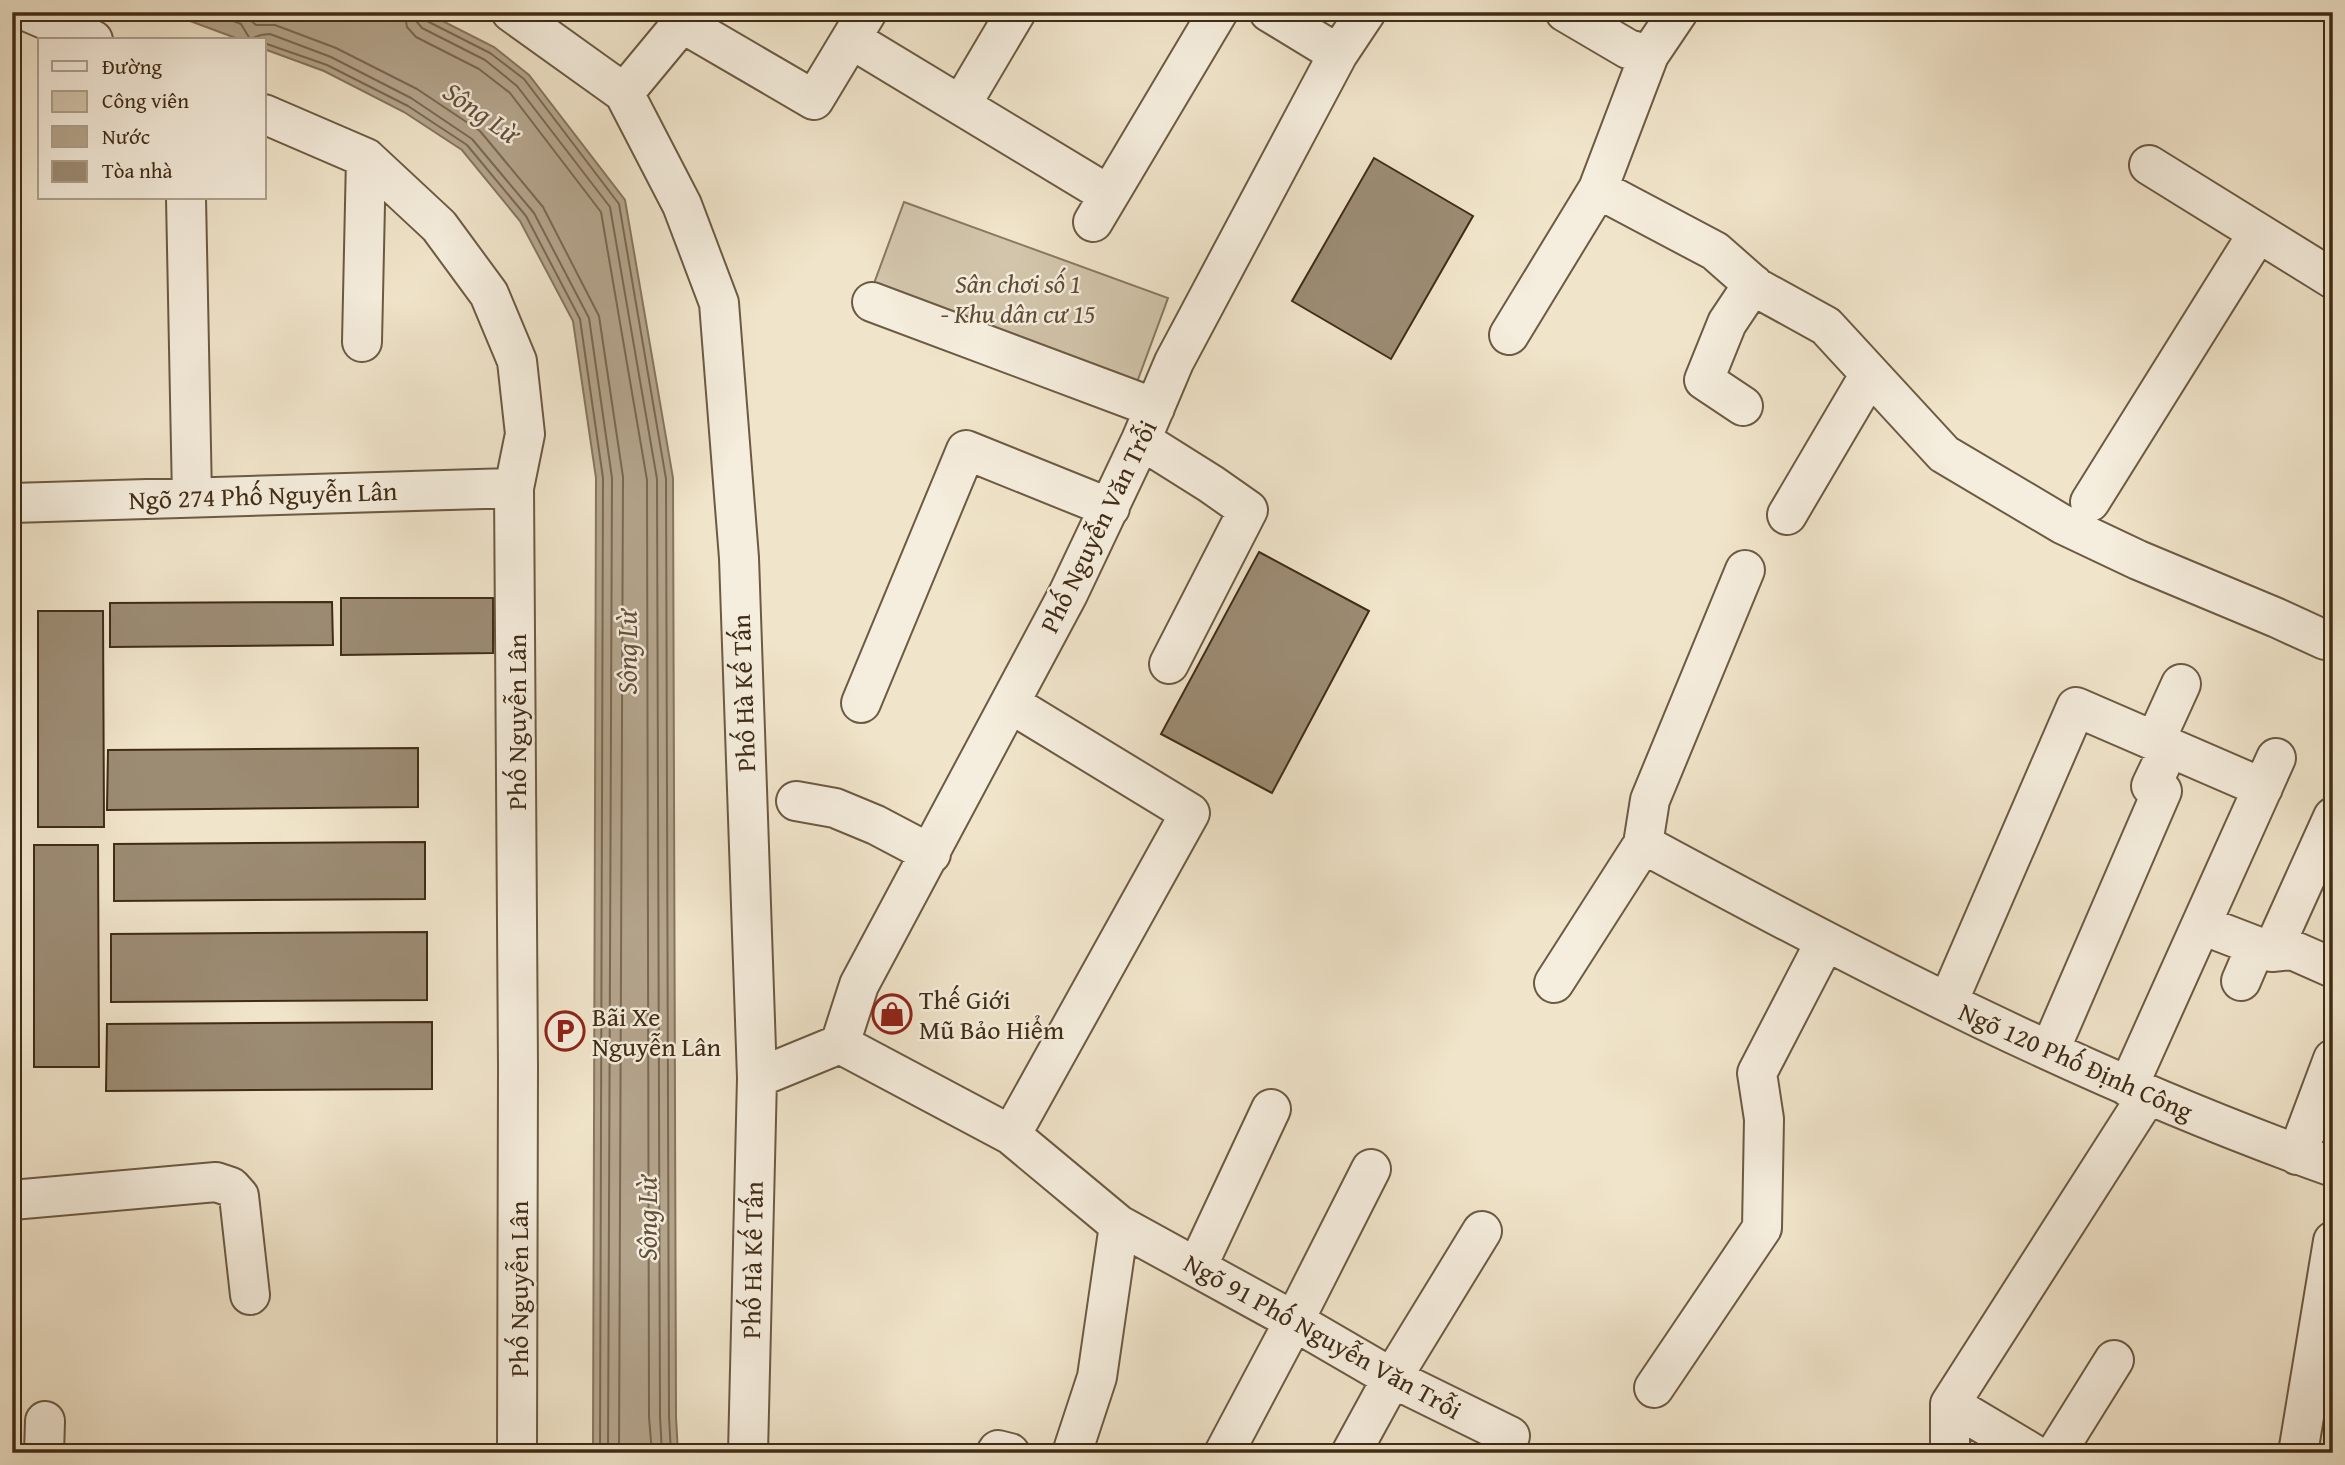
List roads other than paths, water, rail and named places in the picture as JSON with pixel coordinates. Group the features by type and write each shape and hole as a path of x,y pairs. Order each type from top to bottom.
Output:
{"street":[{"path":"28,12 88,38"},
{"name":"Phố Hà Kế Tấn","path":"511,12 624,93 682,205 719,303 739,558 757,1078 748,1453"},
{"path":"961,105 1016,12"},
{"path":"624,93 683,18 814,100 859,26 1101,208 1218,12"},
{"path":"1269,12 1338,54"},
{"name":"Phố Nguyễn Văn Trỗi","path":"840,1044 859,985 931,855 1068,594 1110,508 1174,362 1338,54 1366,12"},
{"path":"1565,12 1628,49 1650,55"},
{"path":"1508,335 1598,189 1650,55 1678,12"},
{"name":"Phố Nguyễn Lân","path":"266,115 366,158 439,226 489,294 517,361 525,434 514,488 505,1067 517,1453"},
{"path":"362,342 366,158"},
{"path":"2149,165 2333,279"},
{"path":"1598,189 1715,251 1753,284 1826,326 1944,454 2062,524 2138,560 2325,640"},
{"path":"187,200 192,498"},
{"path":"2090,502 2258,233"},
{"path":"1743,406 1704,380 1727,323 1753,284"},
{"path":"873,302 1148,424 1211,484 1248,510 1169,664"},
{"path":"1787,515 1870,374"},
{"path":"861,703 966,450 1110,508"},
{"name":"Ngõ 274 Phố Nguyễn Lân","path":"12,503 514,488"},
{"path":"1554,982 1643,844 1650,800 1745,570"},
{"path":"2050,1050 2162,791 2151,786 2181,684"},
{"path":"1011,704 1190,813 1012,1135"},
{"path":"1948,1002 2076,707 2162,744 2269,773 2202,925 2137,1092 1950,1404 1950,1453"},
{"path":"796,801 835,808 876,825 931,855"},
{"path":"2241,981 2264,949 2333,817"},
{"name":"Ngõ 120 Phố Định Công","path":"1643,844 1825,943 2137,1092 2333,1167"},
{"path":"2202,925 2264,949 2292,950 2333,968"},
{"path":"1654,1388 1762,1228 1763,1119 1757,1073 1825,943"},
{"path":"757,1078 840,1044 1012,1135 1119,1225 1097,1377 1072,1453"},
{"path":"2297,1155 2333,1059"},
{"path":"1196,1268 1271,1110"},
{"path":"1224,1453 1371,1169"},
{"path":"12,1200 216,1182 231,1187 239,1196 250,1295"},
{"name":"Ngõ 91 Phố Nguyễn Văn Trỗi","path":"1119,1225 1392,1378 1510,1436 1501,1453"},
{"path":"1351,1453 1392,1378 1482,1231"},
{"path":"2298,1453 2333,1241"},
{"path":"2056,1453 2114,1360"},
{"path":"1950,1404 2032,1453"},
{"path":"996,1453 998,1450 1010,1453"}],"water":[{"name":"Sông Lừ","path":"166,12 425,12 494,47 529,75 625,200 673,478 678,1453 593,1453 596,478 573,321 520,221 462,150 404,112 324,71 266,50 266,38 236,38"}],"place":[{"name":"Thế Giới Mũ Bảo Hiểm","path":"892,1014"},
{"name":"Bãi Xe Nguyễn Lân","path":"565,1031"}],"park label":[{"name":"Sân chơi số 1 - Khu dân cư 15","path":"1018,298"}]}
